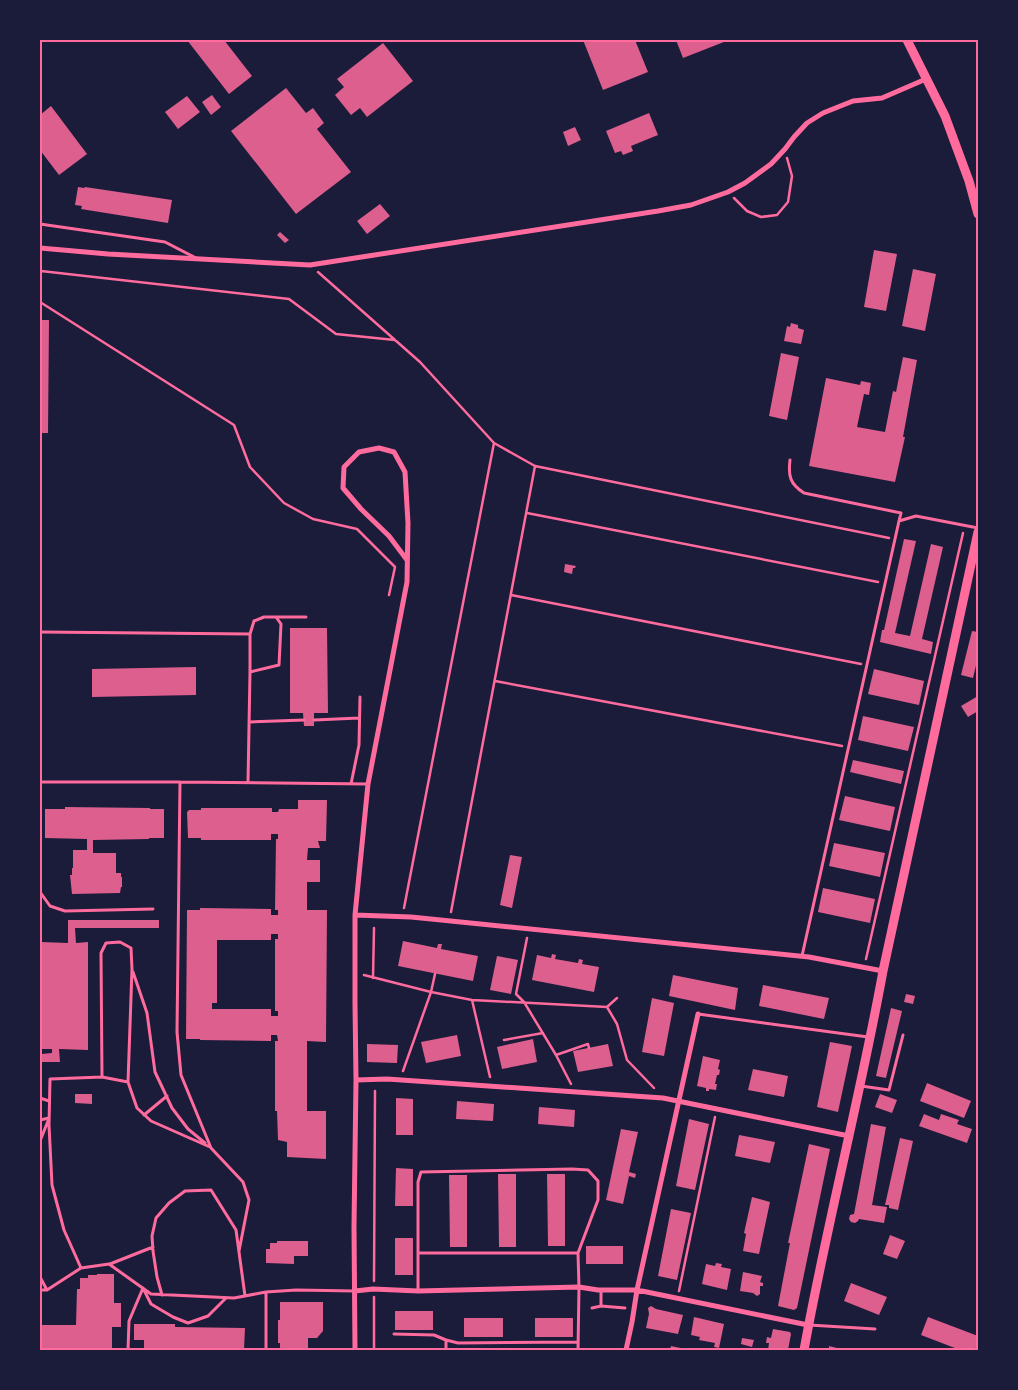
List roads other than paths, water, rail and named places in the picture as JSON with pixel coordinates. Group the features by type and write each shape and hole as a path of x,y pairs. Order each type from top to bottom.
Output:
{"street":[{"path":"907,40 945,116 969,181 978,214"},
{"path":"40,248 108,254 310,265 658,211 691,204 728,192 771,164 807,123 824,113 853,101 882,98 926,79"},
{"path":"355,1350 355,915 368,784 408,582 408,523 405,472 394,452 379,448 359,452 344,467 343,488 361,509 389,536 407,560"},
{"path":"804,1350 978,530"},
{"path":"355,915 403,916 802,956 883,971"},
{"path":"626,1350 637,1290 698,1014"},
{"path":"356,1080 387,1079 663,1098 849,1136"},
{"path":"355,1291 373,1289 579,1287 601,1290 637,1290 808,1325"}],"lane":[{"path":"40,224 165,242 199,259"},
{"path":"790,460 788,472 791,480 796,488 804,493 901,513 802,956"},
{"path":"900,521 916,516 978,530"},
{"path":"248,782 250,634 254,621 264,617 306,617"},
{"path":"250,672 278,665 282,624 276,618"},
{"path":"40,632 250,634"},
{"path":"350,784 359,745 360,697"},
{"path":"314,720 360,718"},
{"path":"249,722 304,720"},
{"path":"40,782 368,784"},
{"path":"180,782 176,1032 181,1075 211,1148"},
{"path":"40,892 50,906 65,911 153,909"},
{"path":"102,1077 101,953 106,943 120,942 131,948 128,1082 137,1108 151,1121 211,1148"},
{"path":"132,969 147,1014 155,1072 172,1108 188,1129 211,1148 243,1182 249,1200 239,1251"},
{"path":"698,1014 871,1037"},
{"path":"860,1086 889,1090 903,1035"},
{"path":"81,1268 64,1230 52,1185 49,1118 50,1079 102,1077 128,1082"},
{"path":"144,1115 167,1096"},
{"path":"40,1098 49,1101"},
{"path":"40,1120 49,1118"},
{"path":"40,1141 49,1118"},
{"path":"418,1290 418,1182 421,1172 588,1170 598,1181 598,1200 578,1253 578,1350"},
{"path":"162,1295 157,1277 152,1236 156,1218 169,1203 184,1191 211,1190 236,1230 245,1296"},
{"path":"40,1290 47,1290 81,1268 109,1264 153,1247"},
{"path":"418,1252 578,1253"},
{"path":"109,1264 151,1294 234,1298 266,1292 296,1290 355,1291"},
{"path":"40,1277 47,1290"},
{"path":"143,1288 151,1304 173,1317 188,1323 208,1316 226,1298"},
{"path":"128,1350 129,1322 143,1288"},
{"path":"601,1290 601,1306"},
{"path":"266,1292 266,1350"},
{"path":"592,1308 601,1306 625,1308"},
{"path":"808,1325 875,1329"},
{"path":"394,1334 434,1335 458,1343 578,1342"},
{"path":"446,1340 446,1350"}]}
